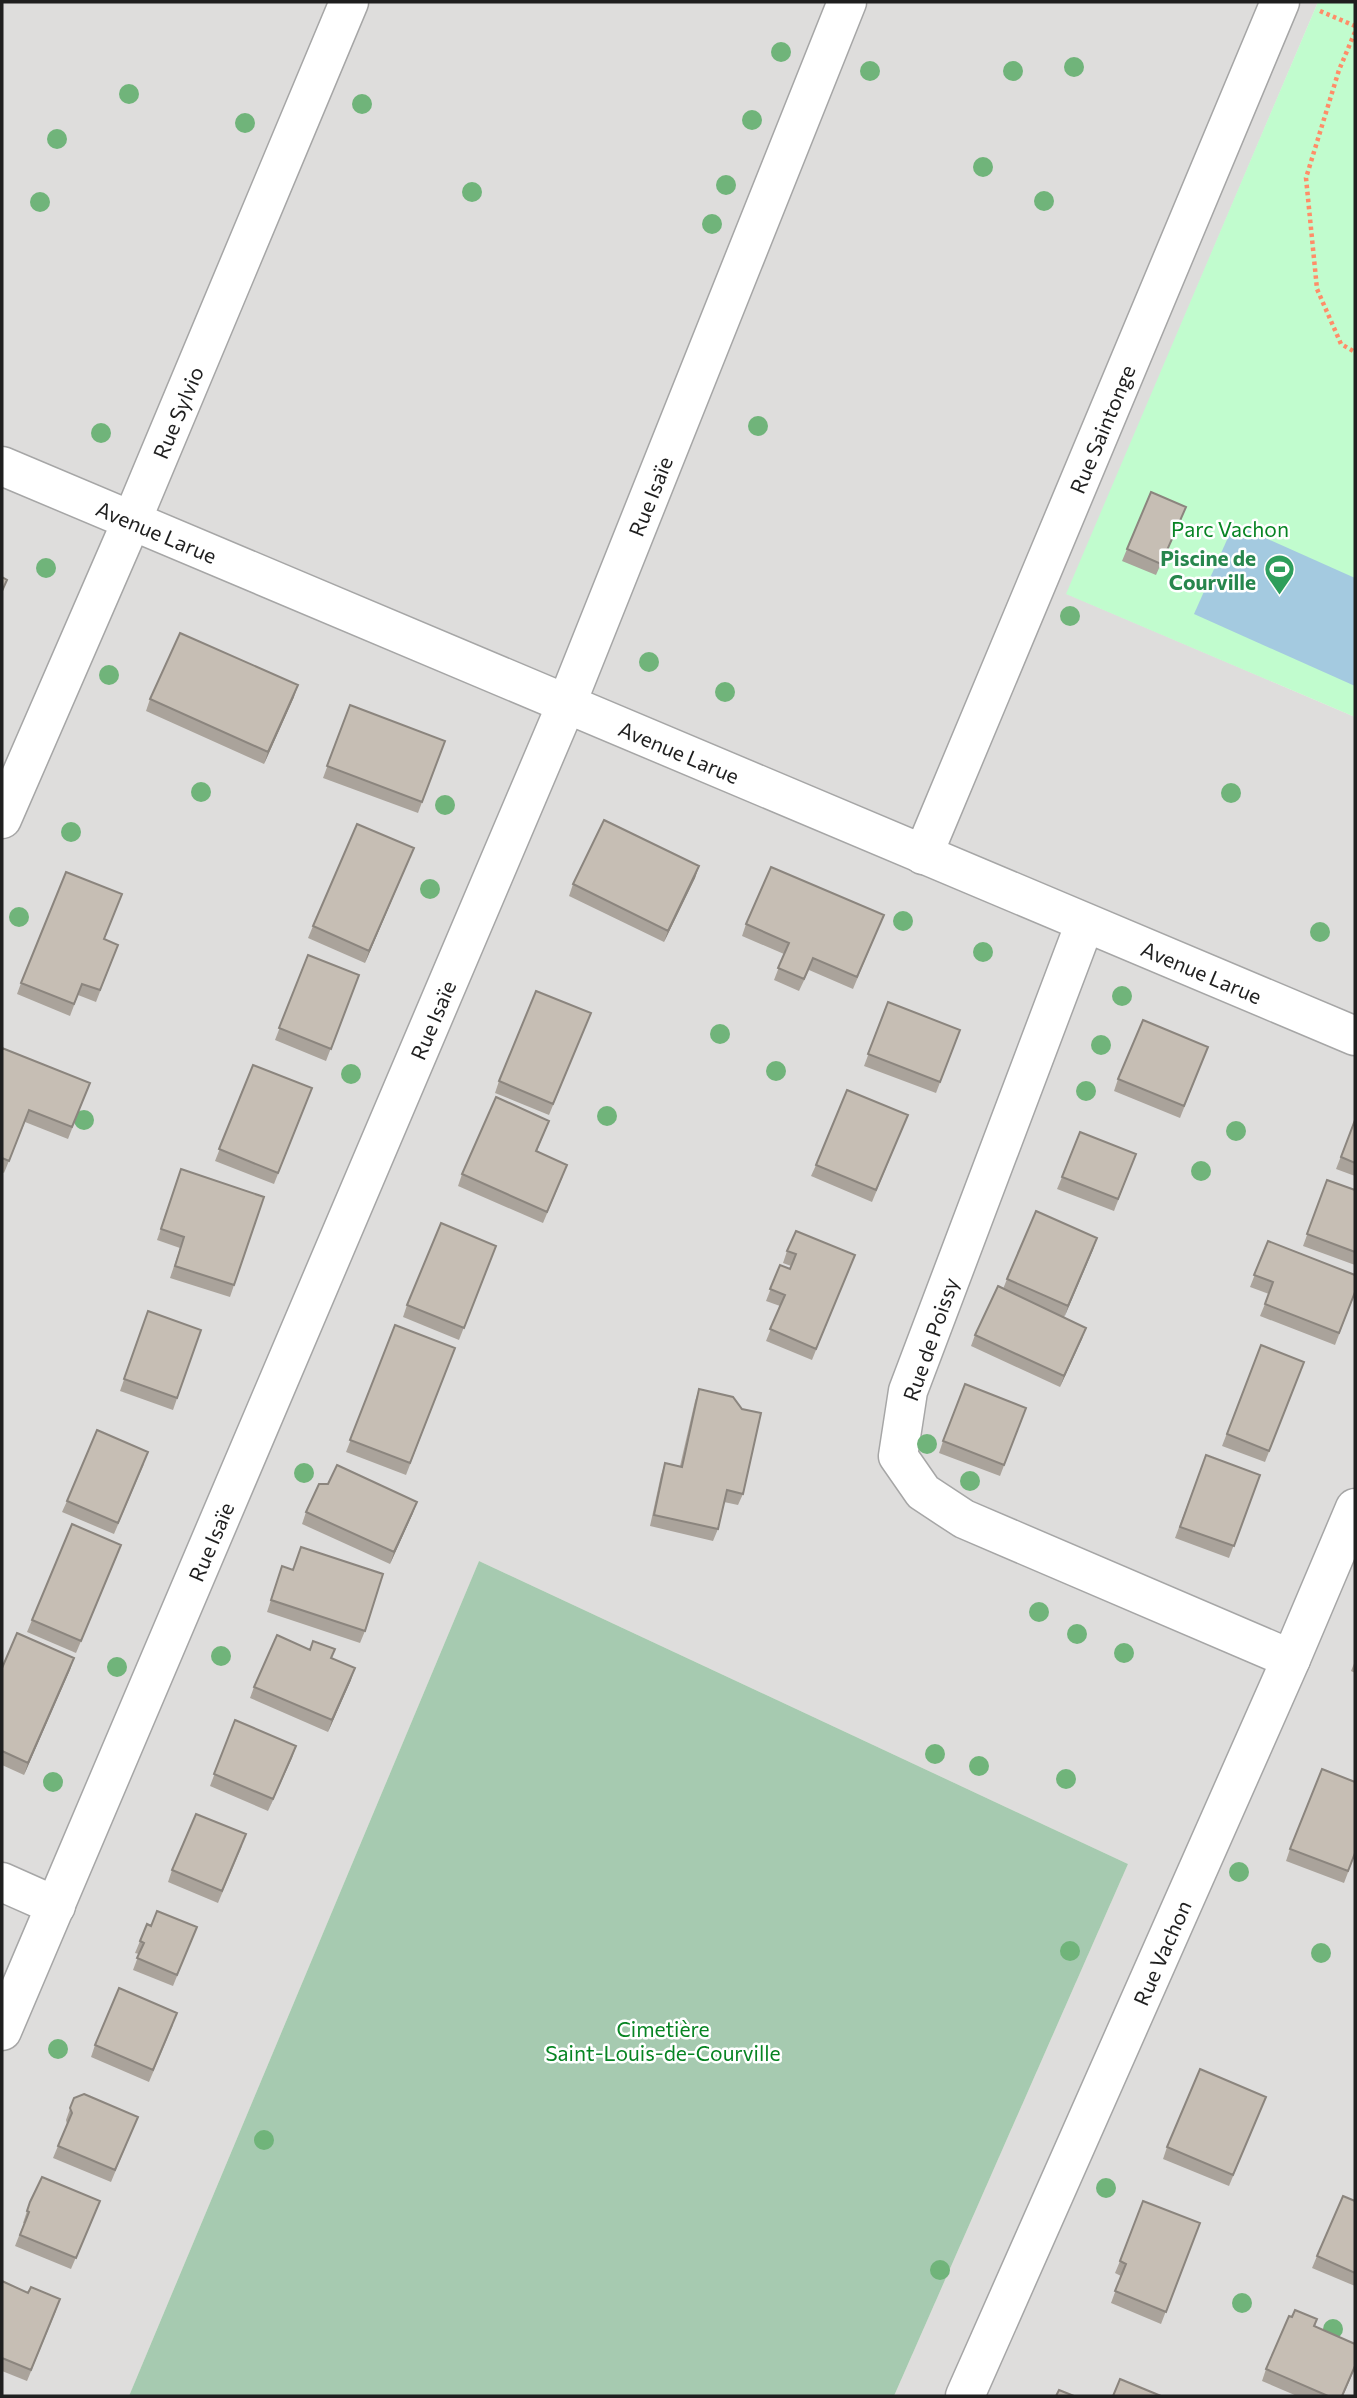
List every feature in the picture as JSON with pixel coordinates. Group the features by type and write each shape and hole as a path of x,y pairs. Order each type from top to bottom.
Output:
{"street":[{"name":"Rue Sylvio","path":"2,819 132,520 349,2"},
{"name":"Rue Isaïe","path":"2,2031 566,705 847,2"},
{"name":"Rue Saintonge","path":"923,855 1295,4"},
{"name":"Avenue Larue","path":"2,466 1355,1036"},
{"name":"Rue de Poissy","path":"1085,923 908,1391 898,1456 923,1492 964,1519 1291,1659"},
{"name":"Rue Vachon","path":"965,2396 1291,1659 1355,1508"},
{"path":"2,1882 56,1906"}],"path":[{"path":"1295,4 1355,26"},
{"path":"1355,32 1339,70 1306,178 1317,289 1341,344 1355,352"}],"shaded area":[{"path":"2,2 1318,2 1067,594 1355,717 1355,2396 894,2396 1128,1864 479,1561 129,2396 2,2396"}],"green space":[{"name":"Parc Vachon","path":"1318,2 1355,2 1355,717 1066,594"},
{"name":"Cimetière Saint-Louis-de-Courville","path":"479,1561 1128,1864 894,2396 129,2396"}],"water":[{"name":"Piscine de Courville","path":"1234,524 1355,578 1355,686 1194,614"}],"building":[{"path":"1151,492 1186,507 1161,564 1127,549"},
{"path":"2,577 7,580 2,591"},
{"path":"180,633 298,685 268,752 150,699"},
{"path":"350,705 445,741 422,802 327,766"},
{"path":"604,820 699,866 668,931 573,884"},
{"path":"357,824 414,848 369,951 313,926"},
{"path":"771,867 884,915 857,977 813,958 804,979 778,968 789,943 746,924"},
{"path":"66,872 122,894 104,939 118,945 100,990 82,984 74,1004 21,983"},
{"path":"308,955 359,975 331,1049 279,1028"},
{"path":"536,991 591,1013 553,1104 499,1081"},
{"path":"888,1002 960,1030 940,1082 868,1054"},
{"path":"1143,1020 1208,1047 1184,1106 1118,1079"},
{"path":"2,1048 90,1083 72,1127 29,1110 9,1161 2,1158"},
{"path":"253,1065 312,1088 278,1173 219,1149"},
{"path":"847,1090 908,1115 876,1190 816,1165"},
{"path":"496,1097 549,1121 536,1151 567,1165 547,1212 462,1174"},
{"path":"1355,1120 1355,1163 1341,1157"},
{"path":"1080,1132 1136,1154 1118,1199 1062,1177"},
{"path":"181,1169 264,1197 234,1285 175,1266 184,1237 161,1229"},
{"path":"1327,1180 1355,1190 1355,1252 1307,1234"},
{"path":"1036,1211 1097,1238 1068,1306 1007,1279"},
{"path":"441,1223 496,1246 464,1328 407,1305"},
{"path":"796,1231 855,1255 816,1349 770,1329 785,1295 770,1289 780,1265 790,1269 796,1254 787,1251"},
{"path":"1268,1241 1355,1275 1355,1292 1339,1333 1265,1304 1273,1282 1254,1275"},
{"path":"998,1286 1086,1328 1064,1376 975,1335"},
{"path":"148,1311 201,1330 177,1398 124,1379"},
{"path":"395,1325 455,1348 410,1463 350,1440"},
{"path":"1261,1345 1304,1362 1269,1451 1227,1434"},
{"path":"965,1384 1026,1408 1004,1465 943,1441"},
{"path":"699,1389 733,1397 742,1409 761,1413 743,1494 727,1490 718,1529 654,1515 665,1463 682,1467"},
{"path":"97,1430 148,1452 118,1523 67,1501"},
{"path":"1206,1455 1260,1475 1234,1546 1180,1527"},
{"path":"337,1465 417,1502 394,1552 306,1512 319,1484 328,1484"},
{"path":"72,1524 121,1545 81,1641 32,1620"},
{"path":"301,1547 383,1574 365,1631 271,1600 282,1566 293,1570"},
{"path":"17,1633 74,1658 28,1763 2,1751 2,1668"},
{"path":"277,1635 310,1650 313,1641 335,1649 331,1658 355,1668 332,1720 254,1687"},
{"path":"235,1720 296,1746 273,1799 214,1774"},
{"path":"1322,1769 1355,1782 1355,1853 1348,1871 1290,1849"},
{"path":"196,1814 246,1834 222,1891 172,1870"},
{"path":"157,1911 197,1927 177,1975 137,1958 144,1943 140,1941 147,1924 151,1926"},
{"path":"119,1988 177,2013 153,2070 95,2045"},
{"path":"1200,2069 1266,2097 1233,2175 1167,2147"},
{"path":"84,2094 138,2117 115,2170 58,2146 72,2113 70,2108 74,2098"},
{"path":"42,2177 100,2201 76,2258 20,2235 30,2202"},
{"path":"1343,2196 1355,2201 1355,2273 1317,2256"},
{"path":"1143,2201 1200,2223 1166,2312 1115,2291 1126,2264 1120,2261"},
{"path":"2,2281 28,2293 31,2287 60,2299 31,2370 2,2358"},
{"path":"1295,2310 1317,2319 1314,2326 1355,2344 1355,2366 1342,2396 1328,2396 1266,2369 1289,2316 1292,2317"},
{"path":"1120,2379 1161,2396 1113,2396"},
{"path":"1059,2390 1074,2396 1056,2396"}],"place":[{"name":"Piscine de Courville","path":"1279,596"}]}
